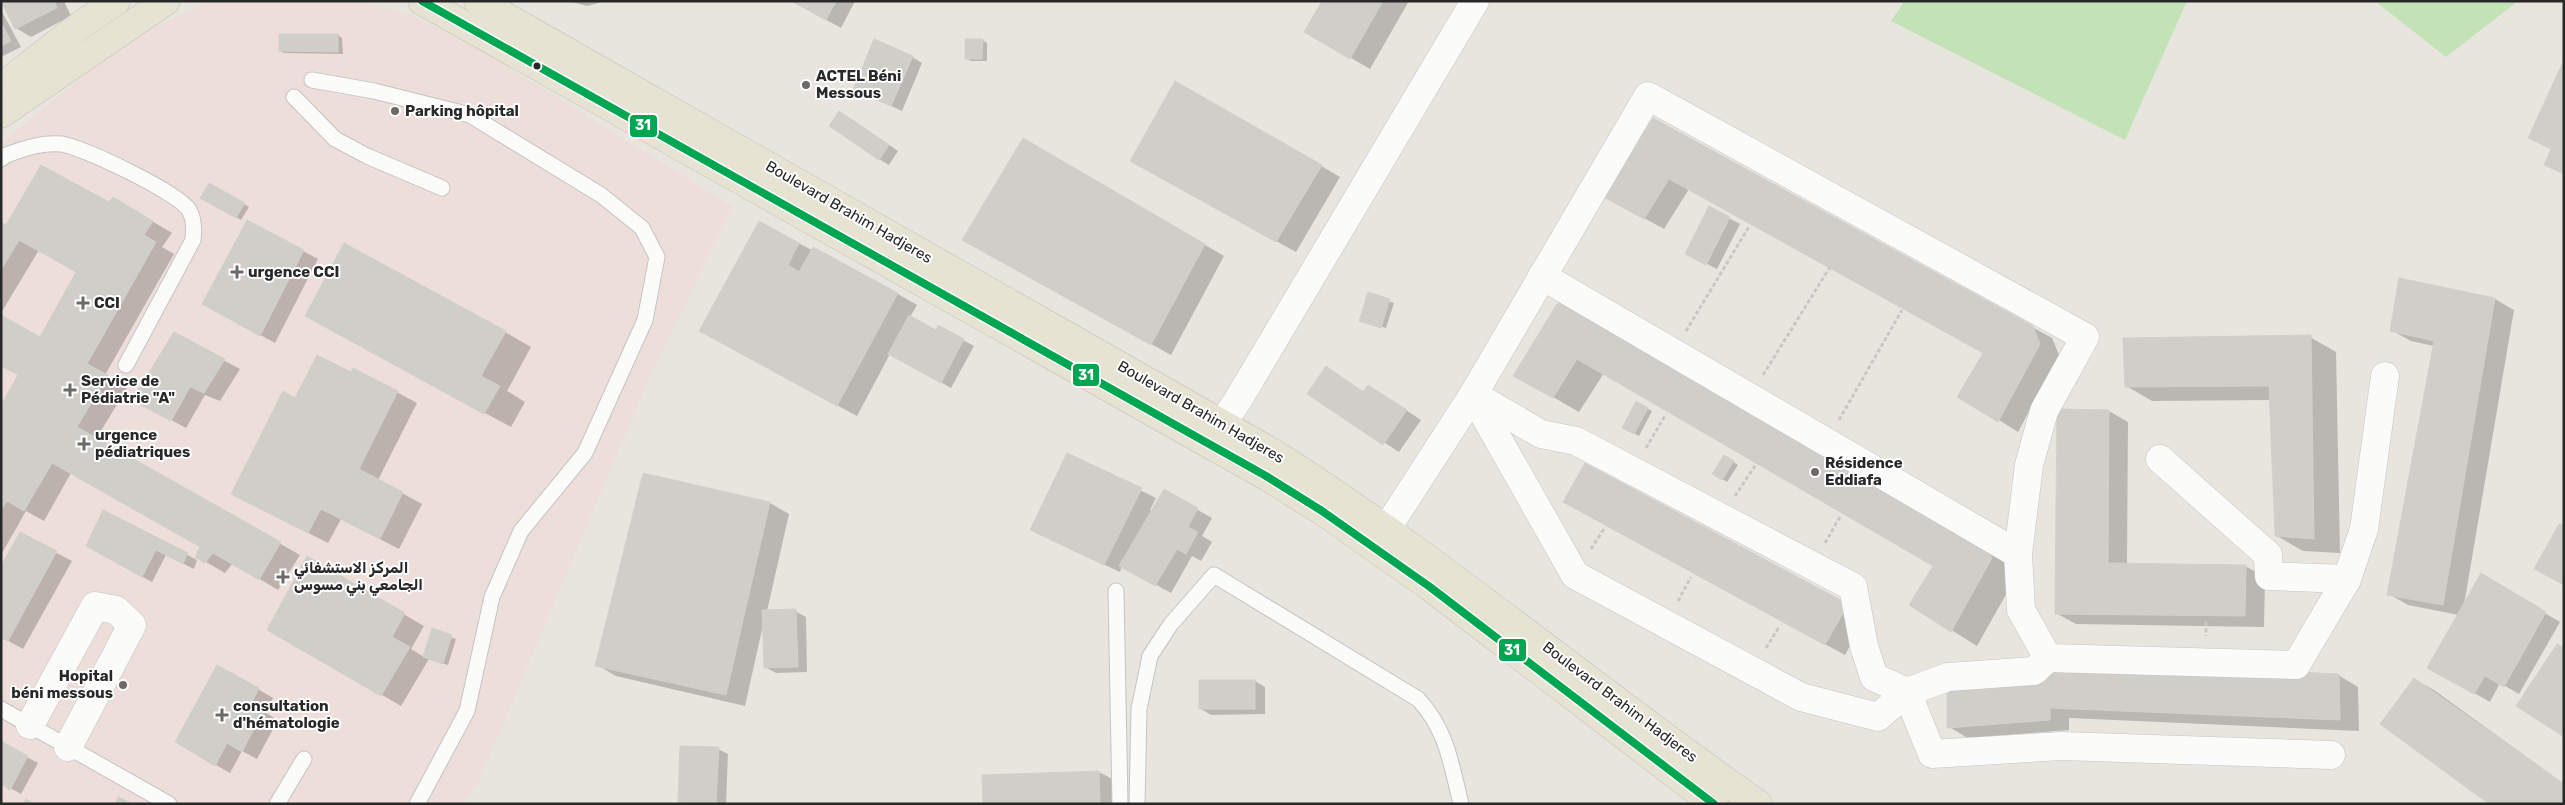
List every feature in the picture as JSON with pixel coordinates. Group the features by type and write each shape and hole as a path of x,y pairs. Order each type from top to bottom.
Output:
{"main road":[{"path":"1,87 78,27 116,1"},
{"path":"1,114 166,1"},
{"path":"422,1 1216,433 1266,476 1377,548 1714,804"},
{"name":"Boulevard Brahim Hadjeres","path":"478,1 1216,433 1275,454 1388,528 1758,804"}],"street":[{"path":"1216,433 1475,1"},
{"path":"1388,528 1473,394 1648,96 2086,337 2044,411 2029,465 2018,554 2022,610 2048,658"},
{"path":"1542,276 2018,554"},
{"path":"1473,394 1575,575 1666,621 1801,697 1878,716 1907,692 1948,677 2034,671 2048,658 2296,665 2347,579 2364,529 2385,376"},
{"path":"1473,394 1541,434 1576,441 1853,587 1864,646 1874,678 1907,692 1932,754 2062,746 2331,755"},
{"path":"2160,459 2268,555 2269,576 2347,579"},
{"path":"30,725 95,606 116,610 132,625 68,747"}],"lane":[{"path":"312,80 374,91 470,115 601,195 642,228 657,257 645,320 584,453 521,531 517,539 492,597 467,712 417,804"},
{"path":"294,97 335,139 367,156 442,188"},
{"path":"1,160 6,156 43,143 63,144 80,149 170,193 189,210 194,228 193,240 126,365"},
{"path":"1137,804 1139,709 1150,656 1171,624 1214,575 1418,699 1432,714 1443,732 1461,804"},
{"path":"1116,591 1120,804"},
{"path":"1,709 169,804"},
{"path":"278,804 304,759"}],"path":[{"path":"1674,352 1750,224"},
{"path":"1749,396 1830,267"},
{"path":"1826,441 1902,310"},
{"path":"1633,470 1666,414"},
{"path":"1721,517 1757,463"}],"shaded area":[{"name":"المركز الاستشفائي الجامعي بني مسوس","path":"225,1 358,1 411,15 481,50 733,207 650,376 480,779 465,804 1,804 1,143 128,39 205,4"}],"green space":[{"path":"1905,1 2187,1 2125,140 1891,21"},
{"path":"2375,1 2518,1 2446,57"}],"building":[{"path":"1,1 54,1 57,8 15,29"},
{"path":"791,1 836,1 826,20"},
{"path":"1322,1 1383,1 1350,59 1304,32"},
{"path":"1,22 11,41 1,46"},
{"path":"279,34 338,34 338,52 279,51"},
{"path":"874,39 913,56 891,106 853,90"},
{"path":"965,39 983,39 982,59 965,59"},
{"path":"2562,64 2564,64 2564,174 2544,165 2551,149 2528,138"},
{"path":"1175,81 1322,165 1276,242 1130,161"},
{"path":"839,111 889,145 879,160 829,126"},
{"path":"1653,118 2033,326 2040,344 1998,422 1957,397 1983,353 1669,179 1644,219 1604,197"},
{"path":"1023,138 1205,244 1151,345 962,240"},
{"path":"41,165 109,202 113,197 153,221 144,235 156,242 87,364 108,375 77,427 281,542 259,580 213,553 205,563 195,557 200,547 52,463 24,511 7,501 1,510 1,405 18,375 1,366 1,315 40,337 76,272 19,240 1,270 1,223 6,225"},
{"path":"209,183 245,203 236,218 200,198"},
{"path":"1709,206 1730,217 1706,265 1685,254"},
{"path":"247,220 304,250 260,336 202,304"},
{"path":"759,221 799,243 788,265 799,272 813,247 898,293 837,406 699,331"},
{"path":"344,243 506,331 481,376 500,386 484,414 305,316"},
{"path":"2399,278 2495,298 2443,605 2387,595 2434,341 2390,331"},
{"path":"1368,292 1390,299 1381,328 1359,321"},
{"name":"Résidence Eddiafa","path":"1568,302 1986,546 1992,558 1951,632 1909,605 1933,566 1577,359 1553,398 1513,376 1557,304"},
{"path":"909,315 936,330 938,325 964,339 941,383 888,354"},
{"path":"174,332 225,359 204,393 190,387 171,421 132,400"},
{"path":"2311,335 2314,539 2275,536 2269,386 2125,387 2123,338"},
{"path":"317,355 351,372 353,368 398,391 359,469 403,492 380,539 321,509 308,533 231,494 283,391 295,398"},
{"path":"1326,366 1363,392 1368,385 1407,410 1383,445 1307,394"},
{"path":"1636,401 1648,408 1634,434 1622,428"},
{"path":"2057,409 2109,410 2108,563 2246,565 2245,616 2055,614"},
{"path":"1067,453 1142,488 1104,565 1030,530"},
{"path":"1724,455 1734,461 1722,480 1712,474"},
{"path":"1585,463 1848,604 1825,645 1563,502"},
{"path":"643,473 770,502 726,695 595,666"},
{"path":"1164,489 1198,508 1188,527 1198,532 1186,554 1177,549 1155,586 1119,566"},
{"path":"103,510 188,553 183,564 156,550 142,577 86,546"},
{"path":"2559,524 2564,526 2564,585 2534,569"},
{"path":"20,532 57,551 8,641 1,638 1,566"},
{"path":"307,556 405,613 392,637 410,647 381,696 267,630"},
{"path":"2481,573 2546,612 2504,687 2485,676 2474,694 2427,668"},
{"path":"796,609 798,667 764,668 762,610"},
{"path":"432,628 452,635 443,664 423,657"},
{"path":"2557,644 2564,648 2564,737 2516,706"},
{"path":"2049,660 2339,674 2340,720 2050,708 2050,720 1947,728 1947,680"},
{"path":"217,665 259,688 251,704 263,711 242,752 227,743 215,766 175,742"},
{"path":"2414,678 2564,784 2564,804 2489,804 2380,724"},
{"path":"1199,680 1255,680 1255,709 1199,709"},
{"path":"1,741 28,756 10,790 1,784"},
{"path":"680,746 719,747 716,803 678,802"},
{"path":"1099,771 1100,804 983,804 982,775"},
{"path":"118,797 133,804 115,804"},
{"path":"26,799 35,804 23,804"}],"transit line":[{"name":"31","path":"422,1 1266,476 1322,511 1430,587 1714,804"}],"place":[{"name":"ACTEL Béni Messous","path":"806,85"},
{"name":"Parking hôpital","path":"395,111"},
{"name":"urgence CCI","path":"237,272"},
{"name":"CCI","path":"83,303"},
{"name":"Service de Pédiatrie \"A\"","path":"70,390"},
{"name":"urgence pédiatriques","path":"84,444"},
{"name":"Résidence Eddiafa","path":"1815,472"},
{"name":"المركز الاستشفائي الجامعي بني مسوس","path":"283,577"},
{"name":"Hopital béni messous","path":"123,685"},
{"name":"consultation d'hématologie","path":"222,715"}]}
